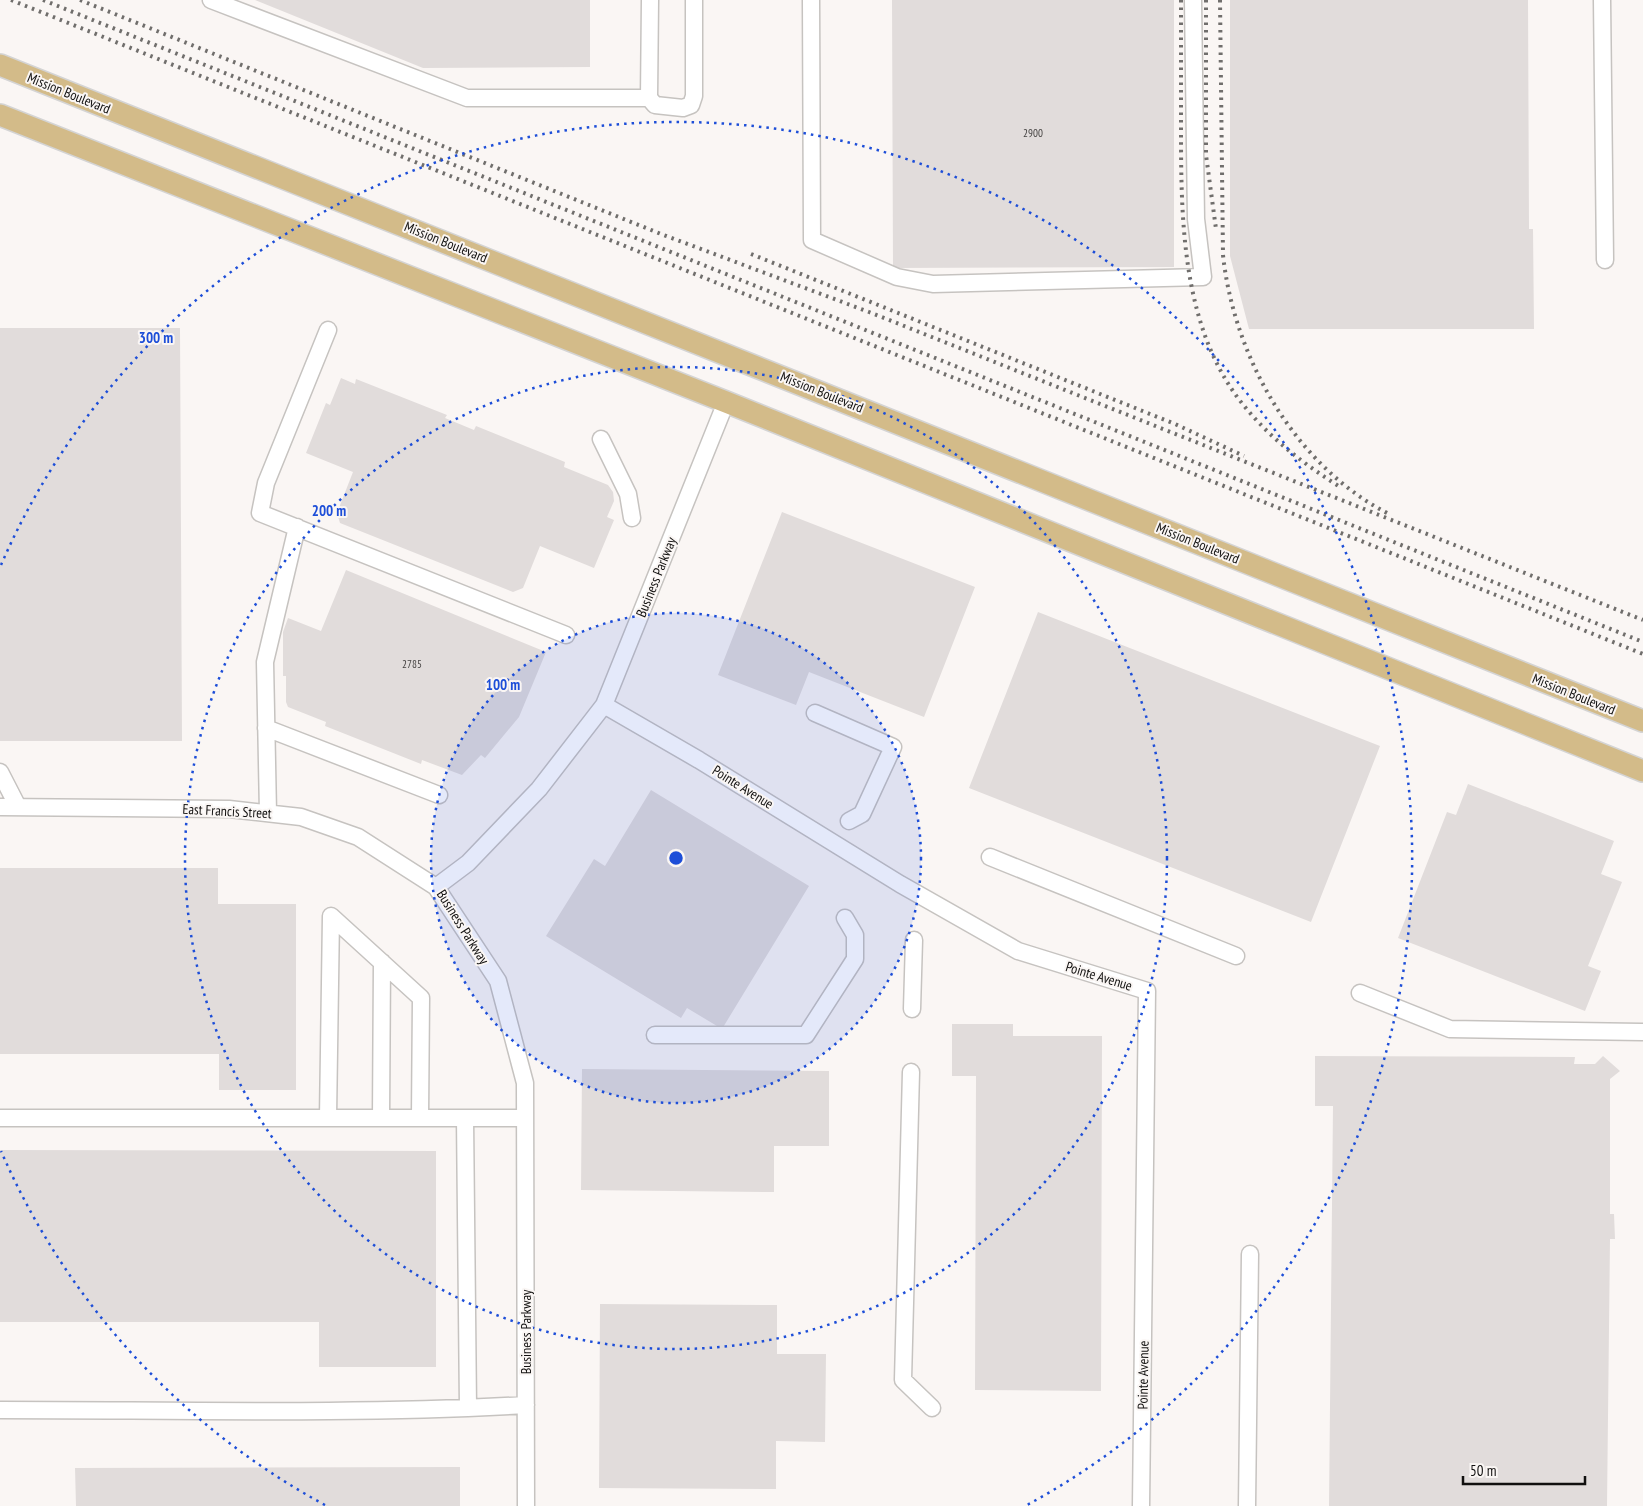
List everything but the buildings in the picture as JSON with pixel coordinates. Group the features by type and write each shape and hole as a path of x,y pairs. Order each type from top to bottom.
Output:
{"main road":[{"name":"Mission Boulevard","path":"0,65 1643,721"},
{"path":"0,116 726,402 1643,771"}],"street":[{"path":"212,0 467,98 649,98"},
{"path":"650,0 649,98 655,105 664,108 683,108 691,105 694,96 694,0"},
{"path":"811,0 812,240 897,277 933,284 1203,277 1196,210 1193,0"},
{"path":"1602,0 1605,260"},
{"path":"328,330 266,483 260,512 566,635"},
{"name":"Business Parkway","path":"526,1506 525,1083 498,981 436,887 468,863 539,789 604,705 726,402"},
{"path":"602,439 628,494 632,518"},
{"path":"268,813 265,662 297,527"},
{"name":"Pointe Avenue","path":"604,705 699,760 900,884 1018,951 1147,991 1141,1506"},
{"path":"815,713 893,747 862,814 849,821"},
{"path":"266,728 439,795"},
{"path":"0,772 18,807"},
{"name":"East Francis Street","path":"0,807 230,809 301,817 358,837 436,887"},
{"path":"990,856 1236,956"},
{"path":"328,1118 330,916 421,998 420,1118"},
{"path":"655,1035 806,1035 855,959 856,936 845,918"},
{"path":"912,1009 914,940"},
{"path":"381,1118 382,962"},
{"path":"1360,993 1450,1029 1642,1032"},
{"path":"911,1072 903,1380 932,1408"},
{"path":"0,1118 525,1118"},
{"path":"465,1118 468,1408"},
{"path":"1247,1506 1250,1254"},
{"path":"0,1410 468,1408 526,1405"}],"railway":[{"path":"11,0 1643,654"},
{"path":"43,0 1643,642"},
{"path":"80,0 661,234 869,312 1643,620"},
{"path":"1181,0 1182,201 1189,274 1197,310 1208,345 1224,377 1255,419 1289,451 1340,487"},
{"path":"1206,0 1206,155 1216,229"},
{"path":"1220,0 1223,255 1229,294 1241,332 1256,370 1276,406 1299,439 1326,469 1357,495 1391,515"},
{"path":"751,254 1175,424 1244,456"}]}
